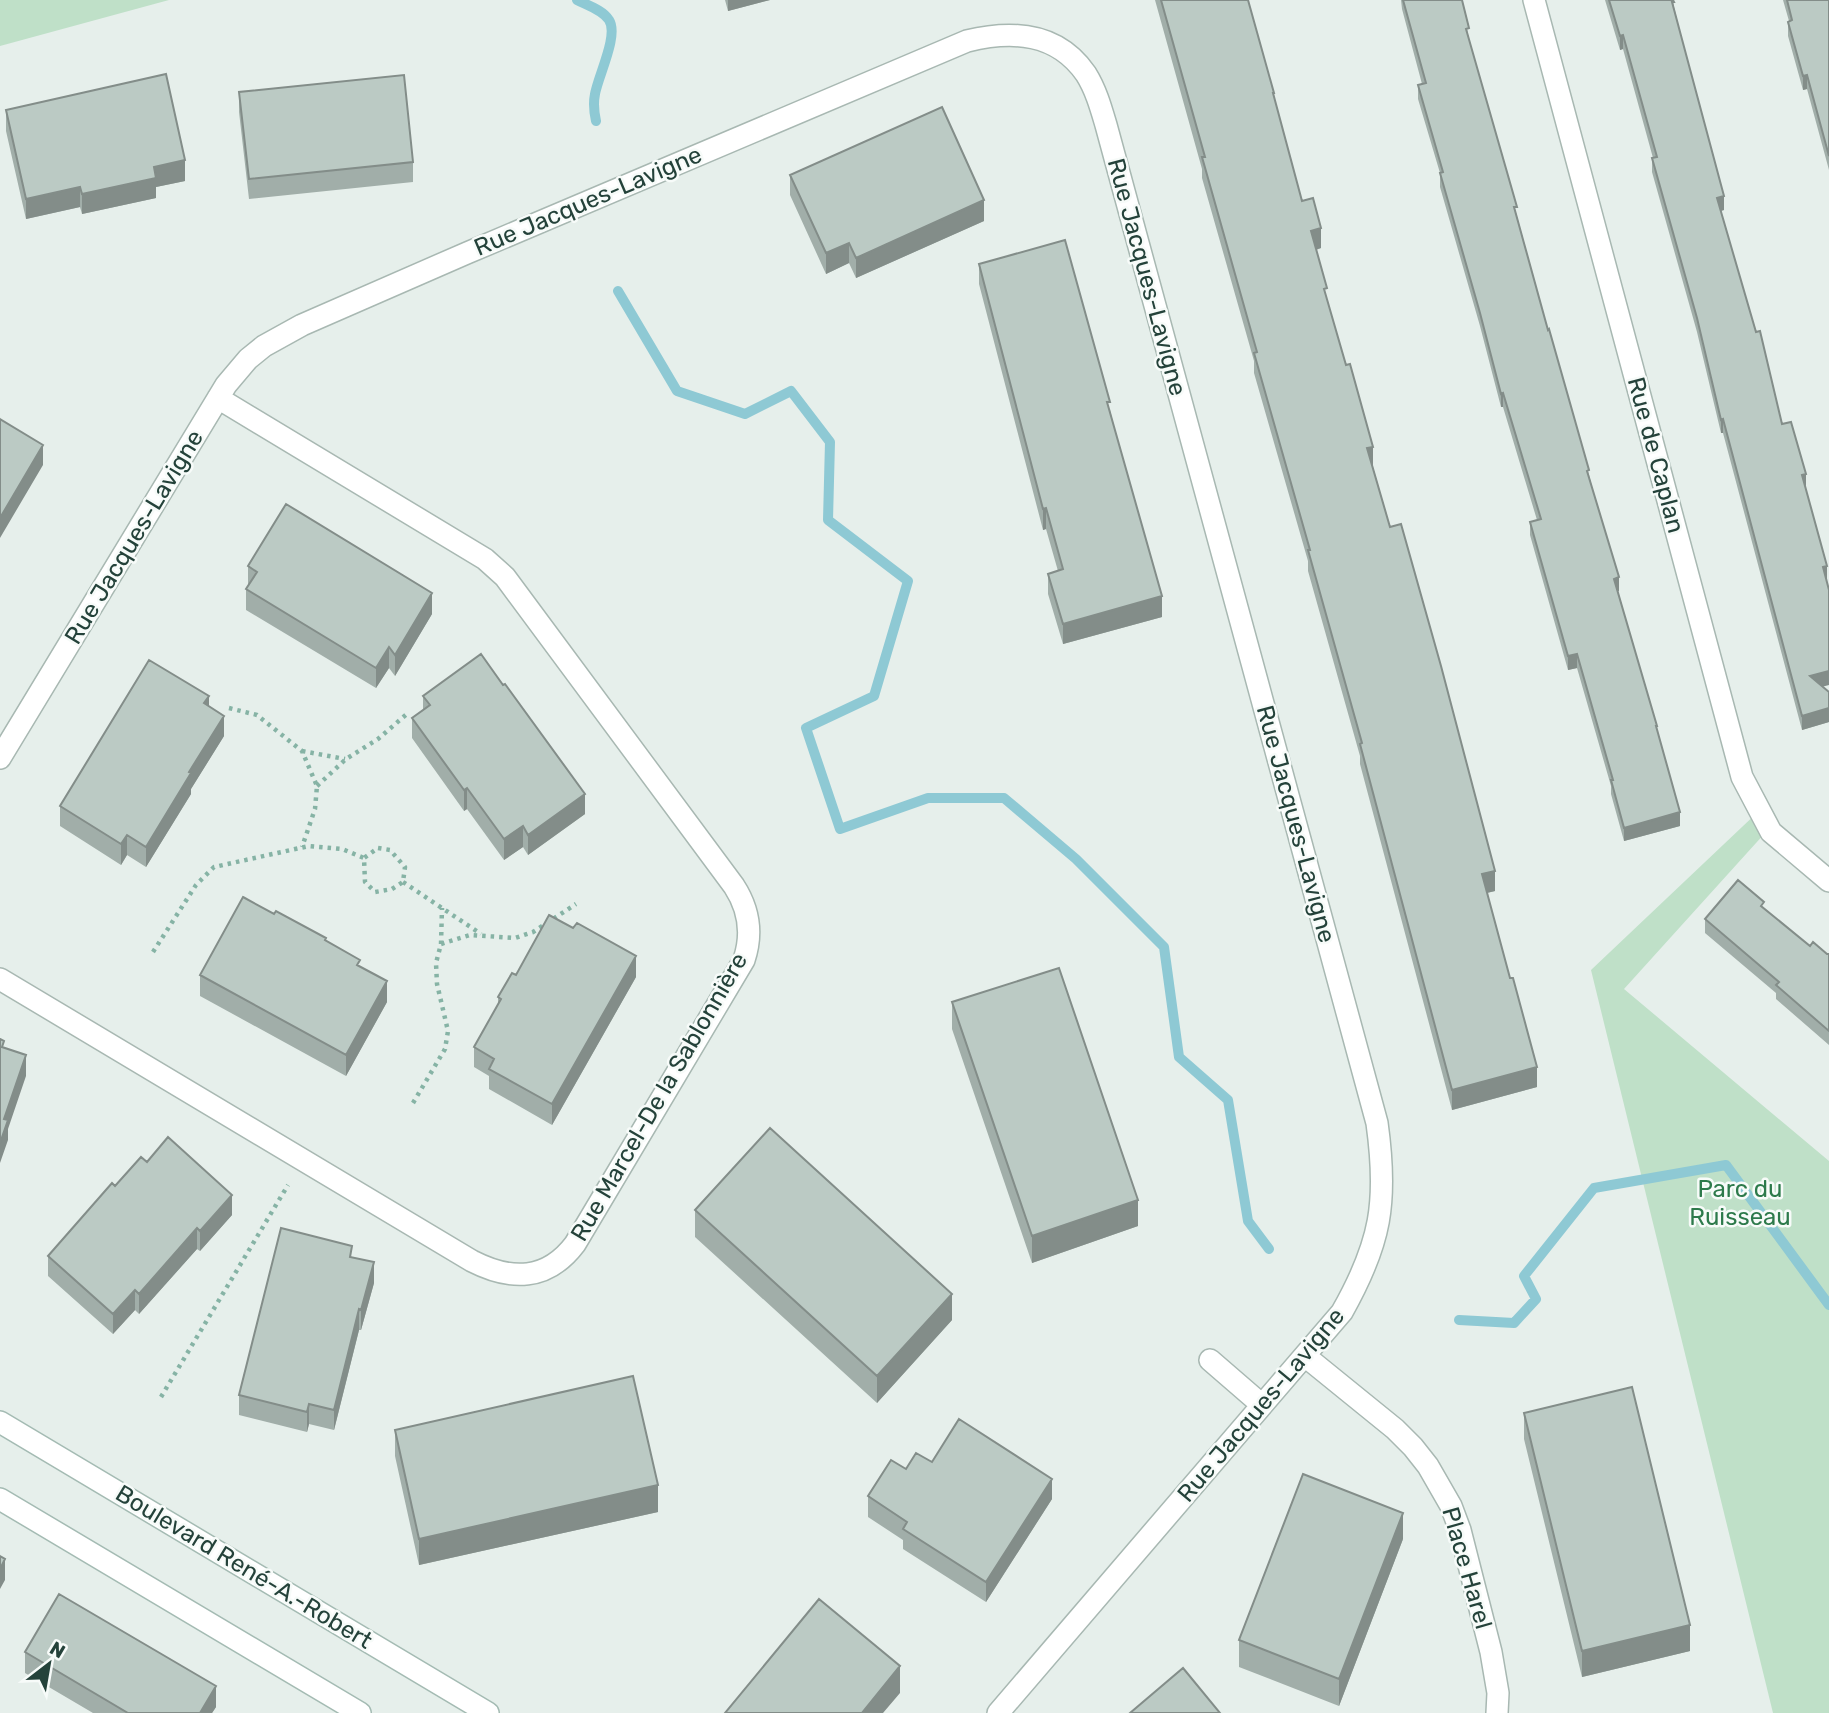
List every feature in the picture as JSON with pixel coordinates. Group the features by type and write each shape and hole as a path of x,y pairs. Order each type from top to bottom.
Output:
{"street":[{"name":"Rue de Caplan","path":"1534,0 1742,778 1771,832 1829,881"},
{"name":"Rue Jacques-Lavigne","path":"0,758 218,398 235,373 264,346 302,325 467,253 967,41 1003,34 1021,35 1052,45 1074,61 1093,88 1106,125 1377,1123 1383,1178 1376,1235 1367,1264 1342,1312 998,1713"},
{"name":"Rue Marcel-De la Sablonnière","path":"0,979 489,1270 516,1275 531,1274 556,1263 566,1255 585,1228 737,973 747,950 746,909 734,886 505,577 485,559 218,398"},
{"name":"Place Harel","path":"1306,1356 1395,1429 1413,1447 1440,1485 1464,1542 1497,1681 1497,1713"},
{"path":"1210,1360 1262,1405"},
{"name":"Boulevard René-A.-Robert","path":"0,1422 488,1713"},
{"path":"0,1499 360,1713"}],"path":[{"path":"229,708 257,715 302,751 317,786 315,809 302,848"},
{"path":"317,786 346,759 378,739 408,713"},
{"path":"302,751 346,759"},
{"path":"153,952 196,884 214,867 309,846 342,849 364,858"},
{"path":"364,858 378,848 390,850 405,867 403,883"},
{"path":"364,858 366,882 375,892 392,889 403,883"},
{"path":"403,883 484,936"},
{"path":"441,944 470,934 514,938 533,932 576,904"},
{"path":"414,1103 445,1049 448,1031 437,984 436,963 441,944 442,908"},
{"path":"161,1397 303,1160"}],"green space":[{"path":"0,0 169,0 0,46"},
{"name":"Parc du Ruisseau","path":"1761,809 1775,822 1624,989 1829,1161 1829,1713 1773,1713 1591,970"}],"building":[{"path":"1161,0 1248,0 1302,201 1313,198 1321,228 1311,231 1327,288 1324,289 1346,365 1350,364 1373,447 1367,448 1390,527 1401,524 1441,666 1495,871 1482,874 1537,1067 1452,1090 1360,744 1362,743 1254,353 1257,352"},
{"path":"1403,0 1462,0 1469,28 1466,29 1589,470 1587,471 1619,577 1614,579 1680,812 1624,828 1577,654 1568,656 1530,522 1541,519 1503,393 1501,394 1440,173 1443,172 1418,85 1426,83"},
{"path":"1609,0 1674,2 1724,196 1717,198 1756,332 1760,331 1782,424 1791,422 1806,474 1802,475 1827,566 1823,567 1829,590 1829,671 1810,676 1829,692 1829,708 1802,716 1652,158 1657,157 1623,35 1620,36"},
{"path":"1787,0 1829,0 1829,156 1807,75 1803,76 1788,22 1792,20"},
{"path":"166,74 185,160 154,167 156,178 82,194 80,187 26,199 6,110"},
{"path":"404,75 413,162 249,179 239,92"},
{"path":"942,107 984,200 856,258 849,243 826,253 790,175"},
{"path":"1065,240 1162,596 1063,624 1048,574 1063,569 1046,508 1043,509 979,264"},
{"path":"0,419 43,445 0,518"},
{"path":"286,504 432,593 395,655 389,647 376,668 246,589 257,572 248,566"},
{"path":"481,654 585,794 528,835 523,826 504,839 467,788 464,790 412,718 430,705 423,696"},
{"path":"149,660 209,696 204,703 224,716 146,847 127,835 121,844 60,806"},
{"path":"1738,880 1764,902 1761,906 1810,946 1813,942 1829,954 1829,1031 1776,985 1779,982 1705,919"},
{"path":"243,897 326,938 325,940 360,960 357,965 387,981 346,1055 200,975"},
{"path":"549,915 573,928 577,923 636,956 552,1104 489,1069 494,1059 474,1047 501,999 498,997 512,973 516,975"},
{"path":"1059,968 1138,1200 1032,1236 952,1002"},
{"path":"0,1039 4,1041 2,1047 26,1055 4,1119 8,1120 0,1143"},
{"path":"770,1128 952,1294 877,1376 695,1210"},
{"path":"168,1137 232,1195 200,1231 197,1228 139,1294 135,1290 113,1314 48,1256 112,1183 115,1186 141,1157 147,1162"},
{"path":"281,1228 352,1246 350,1257 374,1262 361,1310 359,1309 334,1410 309,1404 307,1412 239,1395"},
{"path":"633,1376 658,1485 419,1539 395,1430"},
{"path":"1632,1387 1690,1625 1582,1651 1524,1413"},
{"path":"959,1419 1052,1479 986,1582 903,1529 907,1522 868,1496 891,1460 906,1469 916,1453 932,1462"},
{"path":"1303,1474 1403,1513 1339,1679 1239,1640"},
{"path":"0,1556 5,1559 0,1569"},
{"path":"59,1594 216,1686 200,1713 128,1713 25,1652"},
{"path":"819,1599 900,1666 862,1713 725,1713"},
{"path":"1183,1668 1220,1713 1130,1713"}],"waterway":[{"path":"577,0 603,13 611,27 610,45 594,98 596,121"},
{"path":"618,291 677,391 745,414 791,391 830,442 828,520 908,581 874,696 806,728 840,829 928,798 1004,798 1076,859 1164,947 1179,1057 1228,1100 1248,1221 1269,1249"},
{"path":"1459,1320 1514,1323 1536,1299 1524,1276 1594,1188 1726,1165 1829,1305"}]}
